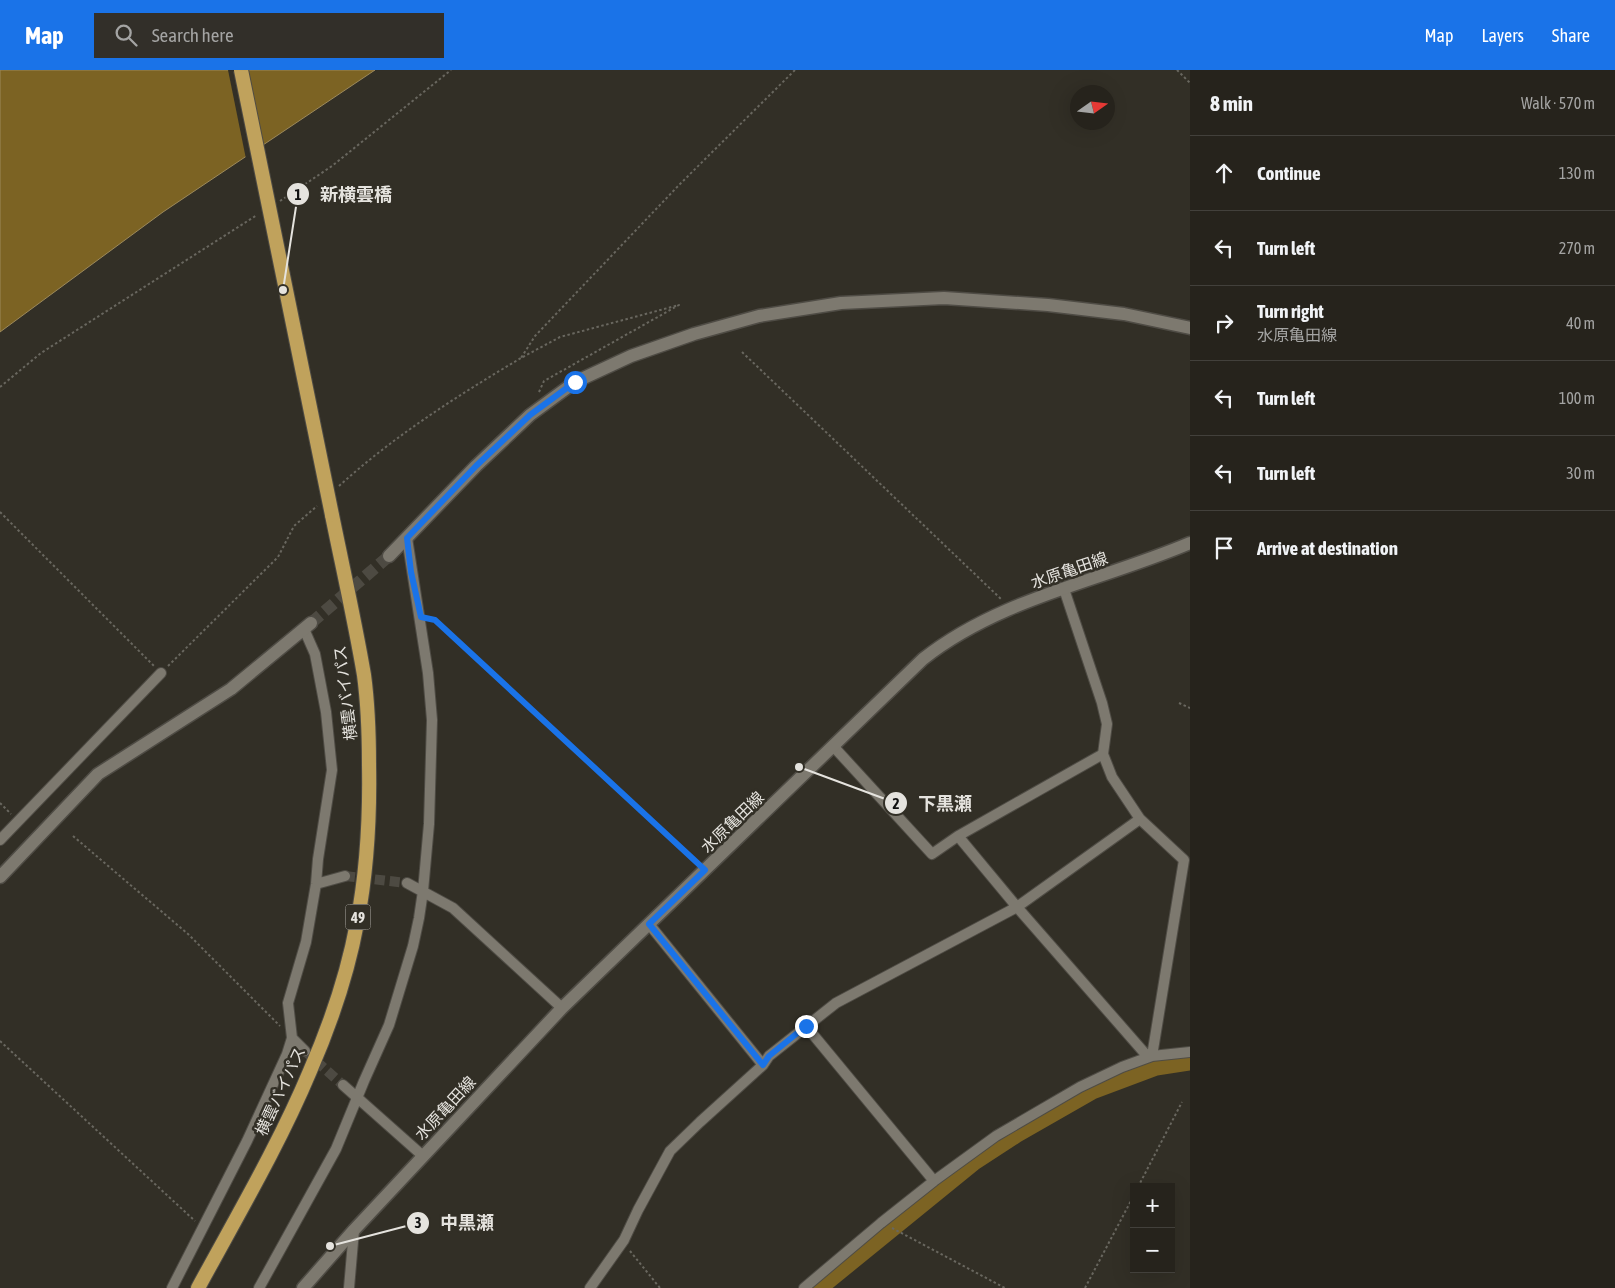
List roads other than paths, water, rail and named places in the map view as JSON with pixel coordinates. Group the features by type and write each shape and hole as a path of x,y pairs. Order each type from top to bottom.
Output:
{"highway":[{"name":"横雲バイパス","path":"198,1288 259,1176 310,1071 329,1023 357,925 366,867 370,810 369,742 364,677 241,70"}],"street":[{"path":"389,556 476,466 530,415 575,382 631,356 694,334 759,316 841,303 944,298 1048,304 1124,314 1190,328"},
{"path":"259,1288 336,1149 389,1025 413,946 423,891 429,824 432,720 421,617 411,572 407,538"},
{"name":"水原亀田線","path":"303,1288 354,1230 562,1008 909,671 934,650 964,630 1010,608 1132,566 1190,543"},
{"path":"1064,589 1102,703 1107,724 1103,754 1112,777 1140,819 1184,860 1150,1056"},
{"path":"0,877 98,774 231,689 308,626 326,712 332,770 306,942 288,1002 292,1038 287,1054 247,1141 172,1288"},
{"path":"0,840 161,673"},
{"path":"833,746 932,854 958,836 1103,754"},
{"path":"590,1288 624,1240 670,1151 763,1065 769,1056 836,1003 1017,907 1140,819"},
{"path":"958,836 1017,907 1150,1056"},
{"path":"316,884 345,876"},
{"path":"407,883 453,908 562,1008"},
{"path":"649,924 763,1065"},
{"path":"806,1026 934,1181"},
{"path":"292,1038 305,1051"},
{"path":"804,1288 934,1181 996,1136 1080,1087 1122,1067 1150,1056 1190,1052"},
{"path":"343,1085 423,1156"},
{"path":"349,1288 354,1230"}],"waterway":[{"path":"816,1288 972,1161 1015,1133 1092,1089 1156,1065 1190,1060"}],"tunnel":[{"path":"311,623 389,556"},
{"path":"345,876 407,883"},
{"path":"305,1051 343,1085"}],"place":[{"name":"新横雲橋","path":"283,290"},
{"name":"下黒瀬","path":"799,767"},
{"name":"中黒瀬","path":"330,1246"}]}
